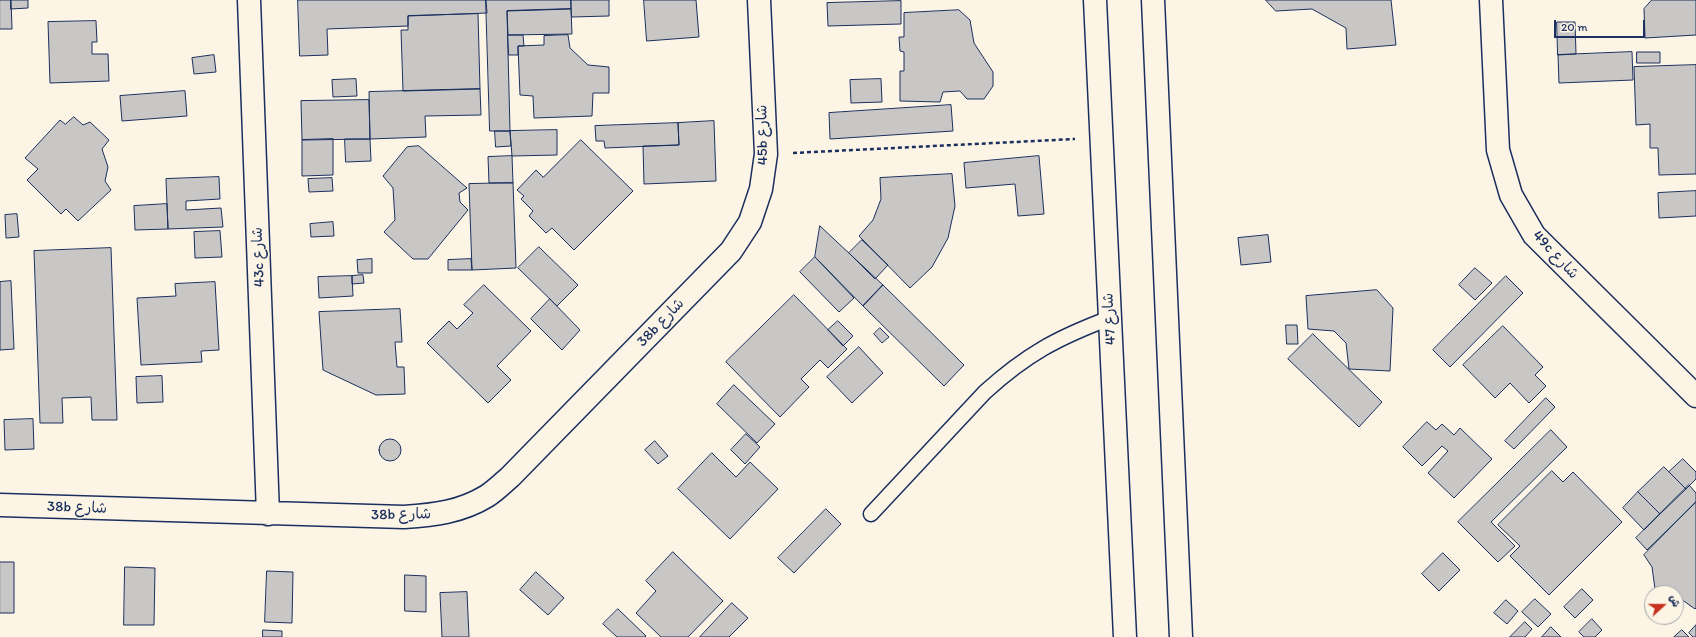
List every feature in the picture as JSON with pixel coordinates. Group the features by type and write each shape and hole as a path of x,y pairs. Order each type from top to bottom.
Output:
{"street":[{"name":"43c شارع","path":"249,0 268,514"},
{"name":"45b شارع","path":"706,276 731,252 750,222 761,189 766,154 759,0"},
{"name":"شارع 47","path":"1096,0 1125,637"},
{"path":"1153,0 1181,637"},
{"name":"49c شارع","path":"1491,0 1498,150 1511,195 1534,235 1696,396"},
{"name":"38b شارع","path":"0,506 404,517 433,515 462,509 488,496 510,477 706,276"}],"lane":[{"path":"871,514 985,392 1006,374 1027,357 1051,343 1075,331 1110,318"}],"path":[{"path":"766,154 1102,137"}],"building":[{"path":"0,0 11,0 12,29 0,29"},
{"path":"11,0 28,0 28,8 11,9"},
{"path":"298,0 486,0 487,13 408,16 408,26 327,29 328,55 300,56"},
{"path":"486,0 571,0 571,9 507,11 510,131 490,131"},
{"path":"571,0 609,0 609,16 572,17"},
{"path":"644,0 696,0 699,37 647,41"},
{"path":"1266,0 1391,0 1396,45 1347,49 1346,28 1312,9 1276,11"},
{"path":"1652,0 1696,0 1696,35 1645,38 1644,9"},
{"path":"901,1 901,24 828,26 827,3"},
{"path":"571,9 572,34 508,35 507,11"},
{"path":"959,10 970,20 974,43 993,72 993,86 984,99 967,99 960,91 943,92 940,102 900,101 900,71 904,71 904,52 900,51 899,37 904,37 904,13"},
{"path":"478,14 480,89 403,91 401,30 408,30 408,16"},
{"path":"96,21 97,42 92,42 92,54 108,54 109,81 50,83 48,22"},
{"path":"1557,22 1575,22 1576,54 1558,55"},
{"path":"508,35 523,35 524,46 518,46 518,55 509,55"},
{"path":"568,35 570,48 588,65 609,67 609,93 593,93 592,116 534,118 533,96 520,95 518,46 544,45 544,36"},
{"path":"1632,52 1633,80 1559,83 1558,55"},
{"path":"1637,52 1660,52 1660,63 1637,63"},
{"path":"214,55 216,72 194,74 192,58"},
{"path":"1696,65 1696,174 1659,175 1658,148 1650,148 1650,124 1636,125 1634,67"},
{"path":"356,79 357,96 333,97 332,80"},
{"path":"881,79 882,102 851,103 850,80"},
{"path":"480,89 481,115 425,116 426,137 370,139 369,92"},
{"path":"185,91 187,116 122,121 120,96"},
{"path":"369,100 370,139 302,140 301,101"},
{"path":"951,105 953,131 830,139 829,113"},
{"path":"74,117 83,125 90,122 109,140 102,149 108,167 105,181 111,190 78,221 66,209 61,214 27,180 38,169 25,158 60,120 65,124"},
{"path":"714,121 716,181 644,184 643,146 679,145 678,123"},
{"path":"678,123 679,145 605,148 604,141 596,141 595,126"},
{"path":"557,130 557,155 512,156 510,131"},
{"path":"495,131 510,131 511,146 496,147"},
{"path":"333,139 333,175 302,176 302,140"},
{"path":"345,139 370,139 371,161 346,162"},
{"path":"581,140 633,191 574,250 552,228 546,233 529,216 533,211 521,199 524,196 517,190 536,170 543,177"},
{"path":"419,146 467,188 459,193 460,202 468,210 428,259 413,259 384,232 395,220 393,188 383,176 407,147"},
{"path":"512,156 513,183 489,183 488,157"},
{"path":"1039,156 1044,214 1018,216 1015,184 966,188 964,163"},
{"path":"952,174 955,206 948,238 932,267 910,288 859,236 873,220 881,199 880,178"},
{"path":"219,177 220,199 186,201 186,210 221,208 223,227 168,229 166,179"},
{"path":"332,178 333,191 309,192 308,179"},
{"path":"513,183 516,268 472,270 469,184"},
{"path":"1696,191 1696,216 1659,218 1658,193"},
{"path":"167,204 168,229 135,230 134,206"},
{"path":"17,214 19,237 6,238 5,215"},
{"path":"333,222 334,236 311,237 310,224"},
{"path":"820,226 883,285 863,306 815,257"},
{"path":"220,231 222,257 195,258 194,232"},
{"path":"1268,235 1271,262 1241,265 1238,238"},
{"path":"862,240 888,265 875,279 849,253"},
{"path":"539,247 578,285 557,306 518,268"},
{"path":"111,248 117,420 92,420 91,397 62,398 63,423 40,423 34,251"},
{"path":"815,257 854,298 839,312 800,272"},
{"path":"372,259 372,273 358,273 357,260"},
{"path":"471,259 472,270 448,270 448,260"},
{"path":"1475,268 1492,283 1475,300 1459,285"},
{"path":"363,275 364,283 352,284 352,276"},
{"path":"352,276 353,296 319,298 318,277"},
{"path":"1506,276 1523,293 1450,367 1433,350"},
{"path":"11,281 14,349 0,350 0,282"},
{"path":"215,282 219,350 201,351 202,362 141,365 137,298 176,296 175,284"},
{"path":"484,285 531,331 497,366 511,380 488,403 427,343 449,321 457,329 473,313 464,305"},
{"path":"883,285 964,365 944,386 863,306"},
{"path":"1377,290 1393,308 1390,371 1349,369 1346,343 1334,331 1308,329 1306,296"},
{"path":"794,295 847,349 828,368 820,360 801,379 809,387 780,417 726,362"},
{"path":"550,299 580,330 562,350 531,319"},
{"path":"400,309 402,342 395,342 397,367 404,367 405,394 376,395 323,370 319,312"},
{"path":"838,321 853,336 843,346 828,330"},
{"path":"1286,325 1297,325 1298,344 1287,344"},
{"path":"1503,326 1543,367 1535,375 1546,386 1529,403 1510,383 1495,398 1463,365"},
{"path":"880,328 889,337 882,343 874,334"},
{"path":"1313,334 1382,402 1359,427 1288,359"},
{"path":"859,347 883,373 852,403 827,377"},
{"path":"162,376 163,402 137,403 136,377"},
{"path":"734,385 775,424 757,443 717,404"},
{"path":"1546,398 1555,407 1514,449 1505,441"},
{"path":"33,419 34,449 5,450 4,420"},
{"path":"1427,422 1436,430 1442,424 1454,435 1460,428 1492,459 1454,498 1428,473 1448,451 1442,446 1422,466 1403,447"},
{"path":"1551,430 1567,447 1491,522 1515,546 1498,562 1458,522"},
{"path":"746,434 760,447 745,464 731,450"},
{"path":"390,439 398,442 401,450 398,458 390,461 382,458 379,450 382,442"},
{"path":"655,441 668,456 658,464 645,450"},
{"path":"712,453 736,477 750,462 778,489 730,539 678,489"},
{"path":"1683,459 1696,472 1696,479 1686,489 1669,472"},
{"path":"1664,467 1686,489 1660,514 1638,492"},
{"path":"1552,471 1563,482 1573,472 1622,522 1549,595 1510,556 1520,546 1498,525"},
{"path":"1689,485 1696,493 1696,502 1647,550 1636,538"},
{"path":"1638,492 1660,514 1644,530 1623,508"},
{"path":"1696,502 1695,609 1684,601 1684,585 1654,585 1652,567 1644,555"},
{"path":"826,509 841,524 794,573 778,558"},
{"path":"673,552 723,601 688,637 661,637 636,613 656,591 646,581"},
{"path":"1443,553 1460,570 1439,591 1422,574"},
{"path":"0,562 14,562 14,613 0,613"},
{"path":"125,567 155,568 154,625 124,625"},
{"path":"267,571 293,572 292,623 265,622"},
{"path":"536,572 564,598 548,615 520,590"},
{"path":"405,575 426,576 426,612 405,611"},
{"path":"1582,589 1593,600 1575,618 1564,607"},
{"path":"467,592 469,637 442,637 440,593"},
{"path":"1535,599 1551,614 1538,627 1522,612"},
{"path":"1506,600 1518,611 1507,624 1494,613"},
{"path":"732,603 748,618 729,637 700,637"},
{"path":"618,609 646,636 645,637 617,637 603,624"},
{"path":"1592,619 1602,630 1595,637 1584,637 1579,632"},
{"path":"1525,622 1532,629 1525,637 1510,637"},
{"path":"1696,625 1696,637 1693,637 1689,633"},
{"path":"1551,627 1561,637 1542,637"},
{"path":"263,630 282,631 282,637 263,637"},
{"path":"1682,630 1689,637 1674,637"}]}
